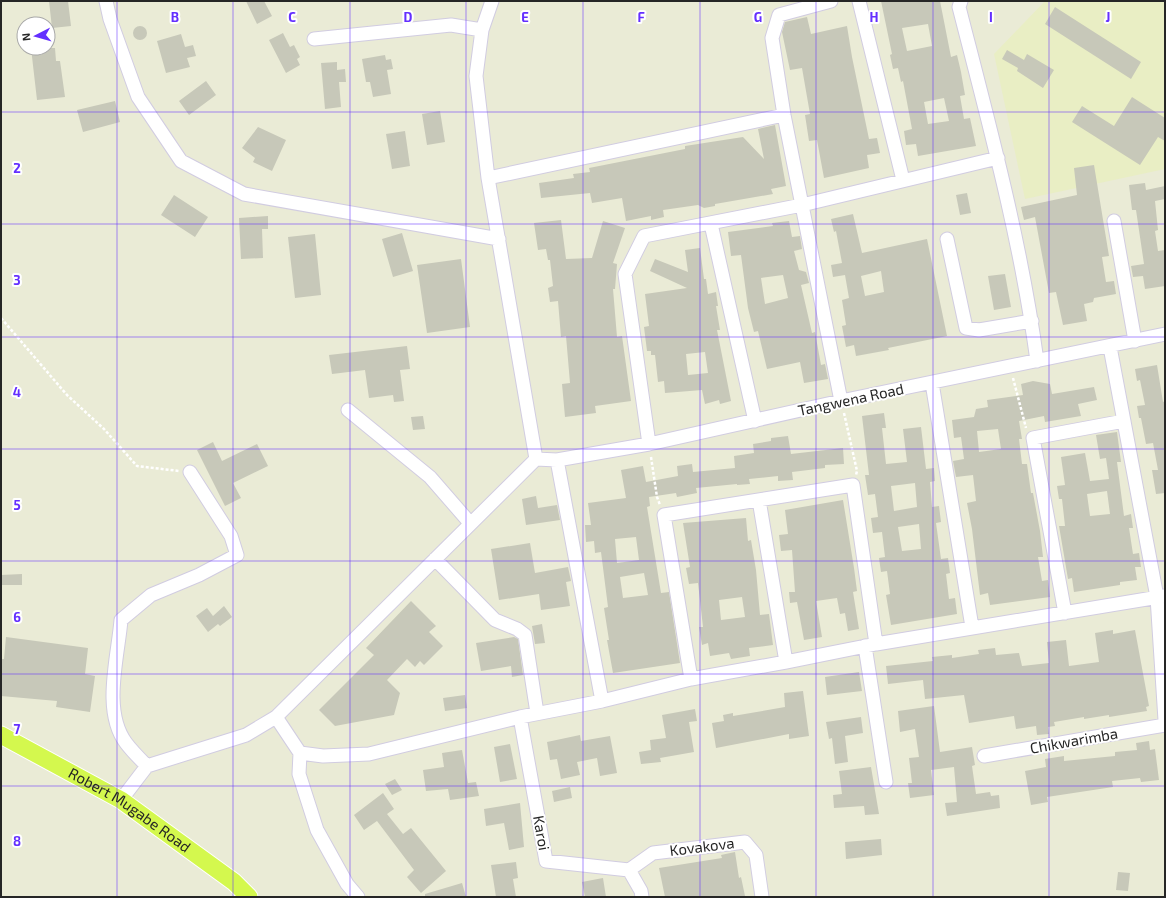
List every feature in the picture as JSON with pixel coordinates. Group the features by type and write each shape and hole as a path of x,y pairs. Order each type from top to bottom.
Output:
{"main road":[{"name":"Robert Mugabe Road","path":"1,735 121,800 234,882 249,897"}],"street":[{"path":"106,1 110,20 138,97 181,161 244,194 499,239"},
{"path":"121,800 147,766 246,735 276,717 536,459 488,178 476,76 482,30 492,1"},
{"path":"831,1 779,15 772,38 784,115 841,401"},
{"path":"859,1 904,180"},
{"path":"961,1 959,7 998,158 1032,321 1037,361"},
{"path":"314,39 451,25 482,30"},
{"path":"488,178 784,115"},
{"path":"649,444 625,274 644,236 802,205 998,158"},
{"path":"1114,221 1135,341"},
{"path":"711,224 755,421"},
{"path":"947,239 966,328 979,330 1032,321"},
{"name":"Tangwena Road","path":"536,459 557,460 649,444 841,401 932,384 1165,334"},
{"path":"1110,347 1161,596 1165,720"},
{"path":"932,384 972,627"},
{"path":"348,410 430,477 470,524"},
{"path":"1065,613 1033,438 1124,421"},
{"path":"557,460 602,701"},
{"path":"147,766 126,743 119,730 112,693 119,649 121,620 151,595 199,575 237,554 231,536 190,472"},
{"path":"690,679 664,515 853,485 886,782"},
{"path":"759,500 786,662"},
{"path":"435,560 495,620 517,629 525,635 537,714"},
{"path":"300,753 323,756 369,754 520,717 602,701 690,679 972,627 1065,613 1161,596"},
{"path":"276,717 300,753 299,774 317,830 347,884 358,897"},
{"name":"Karoi","path":"520,717 546,861 629,870"},
{"name":"Chikwarimba","path":"984,756 1165,725"},
{"name":"Kovakova","path":"629,870 653,853 745,842 756,855 762,897"},
{"path":"629,870 641,891 642,897"}],"path":[{"path":"1,318 67,395 104,429 137,466 190,472"},
{"path":"1009,367 1028,433 1033,438"},
{"path":"841,401 857,471 853,485"},
{"path":"649,444 657,497 664,515"}],"shaded area":[{"path":"1045,1 1165,1 1165,169 1025,199 994,54"}],"building":[{"path":"49,1 68,1 71,26 56,28 56,16 51,16"},
{"path":"246,1 264,1 272,16 257,24"},
{"path":"881,1 940,1 951,57 957,55 961,72 965,95 960,96 964,119 970,118 976,146 918,156 916,144 906,145 904,131 912,129 903,81 901,82 898,68 893,69 890,55 892,54","holes":["928,24 932,46 907,51 902,28","944,98 949,121 928,124 924,102"]},
{"path":"1055,7 1141,62 1131,79 1045,24"},
{"path":"807,17 811,34 847,26 869,139 877,138 880,153 867,155 869,168 824,178 817,140 809,141 805,115 810,114 802,68 790,70 782,32 785,22"},
{"path":"140,26 145,28 147,33 145,38 140,40 135,38 133,33 135,28"},
{"path":"283,33 290,47 294,45 300,57 297,59 300,65 286,73 269,40"},
{"path":"181,34 185,47 193,45 196,56 187,58 190,67 166,73 157,41"},
{"path":"1007,50 1024,60 1027,54 1054,70 1043,88 1017,71 1018,68 1002,59"},
{"path":"385,55 386,60 391,59 393,69 387,70 391,94 373,97 370,82 366,82 362,59"},
{"path":"32,56 56,56 56,61 60,61 65,97 37,100"},
{"path":"337,62 337,70 345,69 346,82 339,82 341,107 325,109 321,63"},
{"path":"206,81 216,95 189,115 179,101"},
{"path":"1132,97 1165,118 1165,141 1158,137 1140,165 1072,122 1082,106 1114,126"},
{"path":"115,101 120,122 83,132 77,110"},
{"path":"440,111 445,142 427,145 422,114"},
{"path":"775,125 786,186 771,189 773,194 715,204 715,206 704,208 698,205 663,210 664,217 651,220 651,216 626,221 622,198 592,203 590,193 541,198 539,183 574,178 573,174 590,172 589,168 685,149 685,146 743,137 764,159 758,129"},
{"path":"258,127 286,140 272,171 253,162 255,158 242,148"},
{"path":"405,131 410,166 392,169 386,134"},
{"path":"1094,165 1109,256 1102,257 1106,282 1114,281 1116,294 1094,298 1093,302 1084,304 1087,321 1063,325 1056,292 1049,293 1035,217 1024,220 1021,207 1077,195 1074,168"},
{"path":"1145,183 1146,190 1165,186 1165,199 1155,201 1158,230 1155,231 1158,251 1165,250 1165,286 1145,289 1143,276 1133,277 1131,266 1144,264 1136,210 1132,210 1129,185"},
{"path":"967,193 971,213 960,215 956,195"},
{"path":"174,195 208,217 195,237 161,215"},
{"path":"853,214 862,253 927,239 947,336 888,348 889,350 856,356 854,345 846,347 842,326 846,325 842,300 849,298 845,275 833,277 831,265 842,263 836,231 834,232 831,219","holes":["881,271 884,292 865,296 861,276"]},
{"path":"268,216 268,229 262,229 263,258 241,259 239,218"},
{"path":"561,220 566,259 592,258 603,221 625,228 613,263 617,264 615,289 613,289 617,337 622,336 631,401 595,406 596,413 565,417 562,384 570,383 566,336 561,337 558,301 550,302 548,288 553,286 550,260 548,260 546,249 538,250 534,223"},
{"path":"789,221 792,237 800,236 802,249 794,251 799,270 806,272 809,283 801,285 812,333 815,332 821,365 825,364 828,379 804,383 800,362 767,369 758,331 754,332 748,308 741,255 731,256 728,232 773,226 772,223","holes":["783,275 788,298 765,304 761,278"]},
{"path":"402,233 413,271 393,277 382,239"},
{"path":"315,234 321,295 295,298 288,237"},
{"path":"700,248 704,279 706,279 708,294 716,292 718,306 716,306 720,330 717,330 731,401 720,404 719,400 705,404 702,390 665,393 664,381 658,382 655,355 651,355 651,351 647,351 644,327 649,326 645,294 687,288 650,271 655,259 688,272 685,250","holes":["705,352 708,373 688,375 686,354"]},
{"path":"461,259 470,327 427,333 417,265"},
{"path":"1005,274 1011,307 994,310 988,276"},
{"path":"407,346 410,369 400,370 404,401 394,402 393,395 369,398 365,370 332,374 329,355"},
{"path":"1157,365 1163,402 1165,401 1165,493 1156,494 1152,470 1158,470 1153,443 1146,444 1141,418 1139,418 1137,406 1145,405 1140,380 1137,381 1135,369"},
{"path":"1033,381 1050,384 1052,394 1094,387 1097,400 1078,404 1081,416 1045,422 1044,416 1019,421 1022,439 1019,439 1022,464 1027,464 1031,493 1033,493 1040,531 1043,557 1038,557 1042,581 1048,580 1050,597 990,605 988,593 980,595 972,529 967,503 976,501 973,475 956,477 953,461 964,459 961,437 954,438 952,420 974,417 976,409 988,407 987,400 1023,395 1021,384","holes":["998,429 1001,449 979,452 977,431"]},
{"path":"884,413 886,428 882,428 886,464 907,462 903,429 921,427 926,469 934,468 935,481 930,482 932,507 939,506 941,522 936,523 941,559 948,558 950,573 946,574 949,599 955,598 957,614 891,625 886,595 890,594 887,571 881,572 879,558 885,557 882,532 873,533 871,518 878,517 875,494 868,495 865,475 869,475 862,416","holes":["915,483 917,507 894,511 891,486","919,524 921,549 902,551 898,527"]},
{"path":"423,416 425,429 413,430 411,417"},
{"path":"1117,432 1121,462 1117,462 1124,516 1131,514 1133,528 1129,528 1133,554 1139,553 1141,567 1135,567 1137,580 1120,582 1120,585 1074,592 1072,578 1068,579 1059,526 1065,526 1062,499 1059,499 1057,486 1065,485 1061,457 1085,453 1090,481 1109,479 1106,458 1100,459 1096,435","holes":["1107,491 1110,514 1090,516 1087,494"]},
{"path":"788,436 791,454 843,448 844,464 825,465 825,468 792,472 793,480 778,481 778,476 749,479 750,484 696,488 697,493 677,497 676,493 649,497 650,506 647,507 661,593 669,592 680,663 613,673 607,640 609,640 604,608 608,607 601,552 595,553 594,541 586,542 585,525 591,525 588,503 626,498 621,470 643,466 646,482 678,476 677,466 692,464 693,472 735,468 734,456 754,453 753,444 771,441 771,438","holes":["636,537 639,560 617,563 615,539","644,573 648,595 623,598 620,577"]},
{"path":"213,442 222,461 257,444 268,466 233,483 241,498 225,506 197,450"},
{"path":"536,496 538,508 557,505 560,520 526,525 522,499"},
{"path":"843,500 857,591 853,592 859,629 848,631 845,613 840,614 837,598 816,601 822,637 804,640 797,602 790,603 789,592 795,592 792,550 781,551 779,535 788,534 785,510"},
{"path":"746,518 748,541 751,540 756,570 760,615 769,614 773,645 749,648 750,656 731,659 729,653 710,656 708,643 702,645 699,627 703,627 698,583 689,584 686,568 690,567 683,523","holes":["742,597 745,617 721,620 719,600"]},
{"path":"530,543 535,573 568,567 571,581 566,582 570,606 541,610 539,594 499,600 491,549"},
{"path":"22,574 22,585 1,585 1,575"},
{"path":"411,601 436,626 429,632 443,646 424,665 420,661 415,667 407,659 387,680 400,693 394,715 335,726 319,710 374,655 366,648"},
{"path":"224,606 232,617 220,626 218,624 208,632 196,616 207,608 213,616"},
{"path":"542,624 545,643 535,644 532,626"},
{"path":"1113,630 1113,634 1135,630 1149,706 1146,707 1147,711 1109,717 1109,715 1084,719 1084,717 1054,722 1055,726 1048,727 1049,734 1037,735 1036,726 1016,729 1014,716 969,723 964,695 925,699 923,680 888,684 886,666 933,661 932,657 952,655 952,658 979,654 978,650 995,648 996,655 1019,653 1022,666 1049,663 1047,642 1066,640 1069,666 1099,662 1095,633"},
{"path":"6,637 88,648 85,674 95,676 90,712 56,707 57,701 1,696 1,659 4,659"},
{"path":"514,637 518,639 523,675 512,677 511,666 481,671 476,643"},
{"path":"859,672 862,691 827,695 825,677"},
{"path":"803,691 809,736 789,739 789,734 716,748 712,723 724,721 723,715 733,713 733,716 785,707 784,693"},
{"path":"465,695 467,708 445,711 443,698"},
{"path":"934,706 940,752 972,747 975,765 972,766 976,794 990,792 991,796 999,795 1000,808 947,816 945,803 957,802 954,767 931,770 934,795 910,798 908,783 912,783 909,758 919,757 915,729 900,732 898,711"},
{"path":"695,709 697,721 689,722 694,752 660,758 661,762 641,764 639,752 651,750 650,740 666,738 662,715"},
{"path":"861,717 863,733 845,736 848,762 835,764 832,738 829,739 826,722"},
{"path":"580,735 581,741 610,736 617,773 600,776 597,758 577,762 580,775 561,779 557,759 550,760 547,742"},
{"path":"1149,741 1150,750 1155,749 1159,780 1141,782 1140,778 1112,781 1113,787 1047,797 1048,802 1031,805 1025,771 1046,767 1045,759 1064,756 1064,761 1115,756 1115,752 1137,750 1136,743"},
{"path":"510,744 517,779 500,782 494,747"},
{"path":"462,750 468,783 476,782 479,796 450,800 448,789 426,791 423,770 444,767 442,753"},
{"path":"871,767 879,814 865,815 864,806 834,808 833,795 842,794 839,771"},
{"path":"395,779 402,790 392,795 385,784"},
{"path":"570,787 572,798 554,802 552,791"},
{"path":"383,793 394,809 387,814 403,834 411,828 446,871 421,893 407,877 414,870 377,821 364,830 354,815"},
{"path":"520,803 524,847 509,850 504,823 486,826 484,809"},
{"path":"881,839 882,855 846,859 845,842"},
{"path":"735,852 739,878 741,877 745,896 665,897 659,868 722,858 721,855"},
{"path":"516,862 518,878 513,879 516,897 496,897 491,865"},
{"path":"1118,872 1130,873 1128,891 1116,890"},
{"path":"603,878 606,897 585,897 582,882"},
{"path":"462,883 466,897 425,897 425,894"}]}
